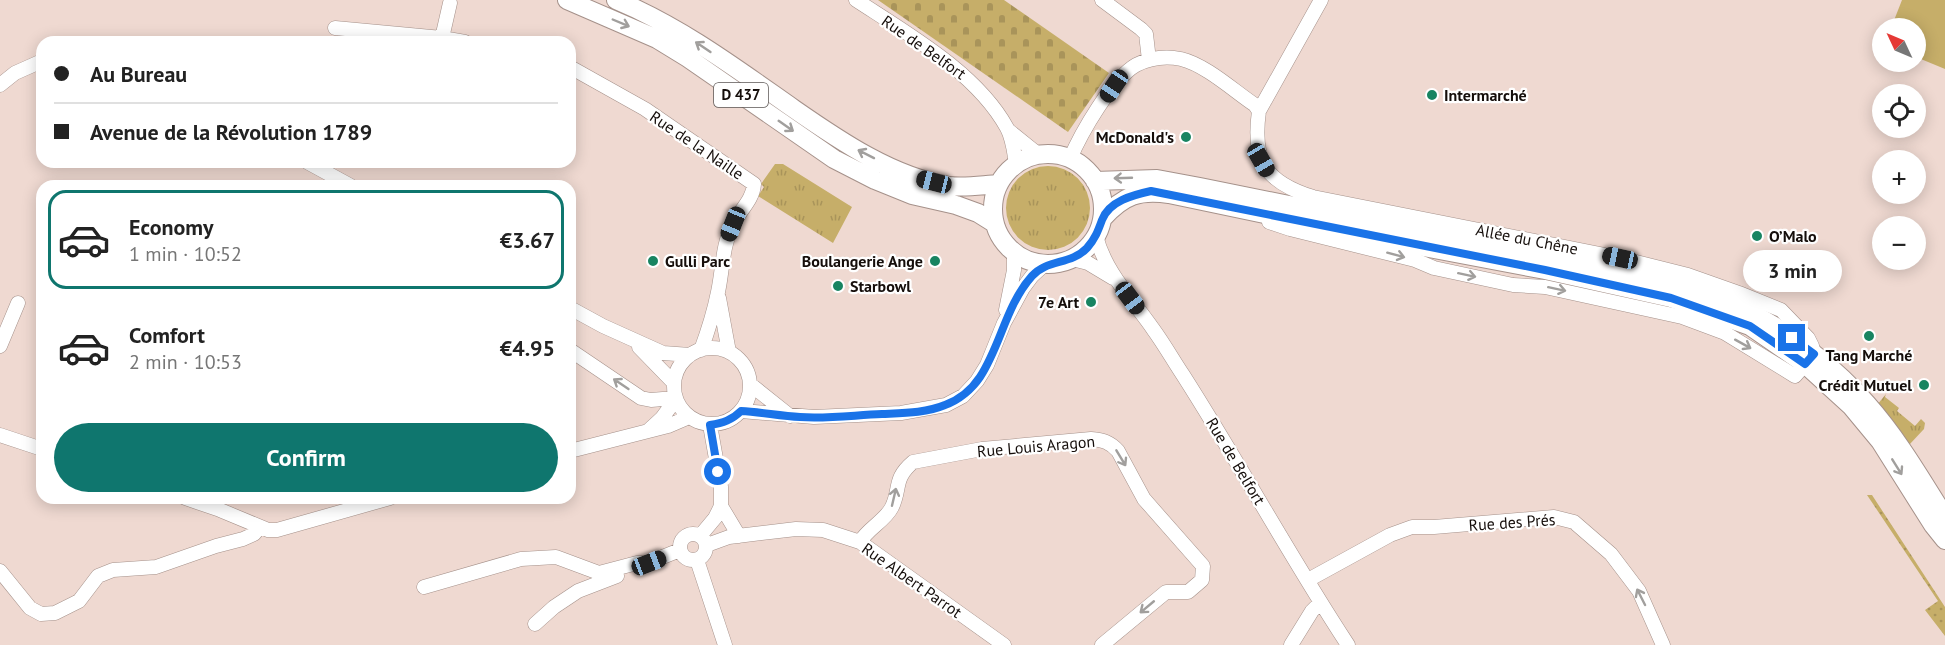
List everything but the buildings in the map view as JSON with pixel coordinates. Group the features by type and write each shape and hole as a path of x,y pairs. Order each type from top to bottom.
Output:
{"main road":[{"name":"D 437","path":"567,0 657,39 834,159 875,180 912,195 978,213 994,223"},
{"name":"D 437","path":"616,0 668,24 834,136 881,161 920,178 948,185 967,187 999,184"},
{"path":"1054,154 1070,159 1088,171 1102,199 1102,218 1096,236 1086,250 1058,264 1044,265 1023,259 1005,244 994,223 994,196 999,184 1016,164 1039,155 1054,154"},
{"path":"1095,181 1157,179 1663,281 1723,301 1753,314 1869,406 1908,459 1945,517"},
{"path":"1102,218 1115,205 1132,195 1151,191 1545,270 1671,298 1750,326 1809,359 1880,441 1945,540"}],"street":[{"name":"Rue de Belfort","path":"856,0 975,84 1008,130 1039,155"},
{"path":"1102,0 1146,34 1149,60"},
{"path":"1070,159 1084,131 1114,86 1134,66 1149,60 1167,58 1191,63 1255,105 1259,111 1321,0"},
{"path":"442,36 450,3"},
{"path":"335,28 421,36"},
{"path":"0,85 15,73 36,64"},
{"name":"Rue de la Naille","path":"576,70 645,109 754,184 751,196 733,224 724,247 719,291"},
{"name":"Allée du Chêne","path":"1259,111 1257,147 1261,160 1279,182 1293,191 1313,197 1588,251 1688,275 1739,293 1785,313 1808,338 1812,346 1809,359"},
{"name":"Rue de Belfort","path":"1008,130 1016,164"},
{"path":"318,168 340,180"},
{"name":"Rue de Belfort","path":"1096,236 1100,251 1118,282 1154,330 1192,389 1320,603 1348,645"},
{"path":"1004,323 1014,270 1014,253"},
{"name":"Rue de Belfort","path":"1072,259 1088,263 1118,282"},
{"path":"741,411 814,417 902,413 946,405 963,396 977,381 990,360 1004,323 1027,282 1044,265"},
{"path":"719,291 729,352"},
{"path":"576,311 633,341 663,352 695,352 720,349 729,352 744,365 750,384 749,397 741,411 734,417 723,423 710,425 699,423 681,409 675,398 674,382 676,372 682,363 695,352 709,329 719,291"},
{"path":"0,346 18,303"},
{"path":"633,341 674,382"},
{"path":"576,354 641,398 651,400 675,398"},
{"path":"750,384 790,416"},
{"path":"648,431 662,418 675,398"},
{"path":"576,449 648,431 689,417"},
{"path":"680,550 688,560 697,560 706,553 704,540 721,506 721,487 710,425"},
{"path":"0,435 36,447"},
{"name":"Rue Louis Aragon","path":"860,542 865,534 888,513 897,484 905,469 913,462 982,449 1092,439 1103,440 1118,451 1144,499 1203,566 1202,580 1188,592 1166,592 1102,645"},
{"path":"202,504 260,527 277,530 369,504"},
{"path":"721,506 739,536"},
{"name":"Rue des Prés","path":"1308,580 1390,535 1412,527 1562,518 1574,522 1611,554 1639,591 1663,645"},
{"path":"0,571 30,608 41,615 55,613 79,601 98,576 112,570 156,567 216,546 243,540 254,534 260,527"},
{"name":"Rue Albert Parrot","path":"704,540 796,528 823,530 860,542 881,555 999,644"},
{"path":"535,624 554,607 578,591 680,550 684,538 692,534 704,540"},
{"path":"424,587 521,559 556,557 599,573 638,563 649,563"},
{"path":"697,560 725,645"},
{"path":"1291,645 1320,603"}],"green space":[{"path":"878,0 1004,0 1109,73 1068,132"},
{"path":"1902,0 1945,0 1945,69 1926,61 1926,18 1895,18"},
{"path":"775,164 783,164 852,207 833,243 758,196 764,187 761,184"},
{"path":"1048,166 1064,169 1078,178 1087,192 1090,208 1087,224 1078,238 1064,247 1048,250 1032,247 1018,238 1009,224 1006,208 1009,192 1018,178 1032,169"},
{"path":"1886,394 1885,397 1899,408 1897,411 1915,426 1921,419 1925,423 1924,429 1909,445 1877,405"},
{"path":"1867,495 1872,495 1945,607 1945,636 1925,610 1938,601"}],"place":[{"name":"Intermarché","path":"1432,95"},
{"name":"McDonald's","path":"1186,137"},
{"name":"O’Malo","path":"1757,236"},
{"name":"Gulli Parc","path":"653,261"},
{"name":"Boulangerie Ange","path":"935,261"},
{"name":"Starbowl","path":"838,286"},
{"name":"7e Art","path":"1091,302"},
{"name":"Tang Marché","path":"1869,336"},
{"name":"Crédit Mutuel","path":"1924,385"}],"route":[{"path":"718,472 710,425 723,423 741,411 801,417 902,413 946,405 963,396 982,374 1004,323 1032,276 1044,265 1058,264 1086,250 1096,236 1102,218 1115,205 1132,195 1151,191 1545,270 1671,298 1750,326 1805,364 1814,354 1792,338"}]}
